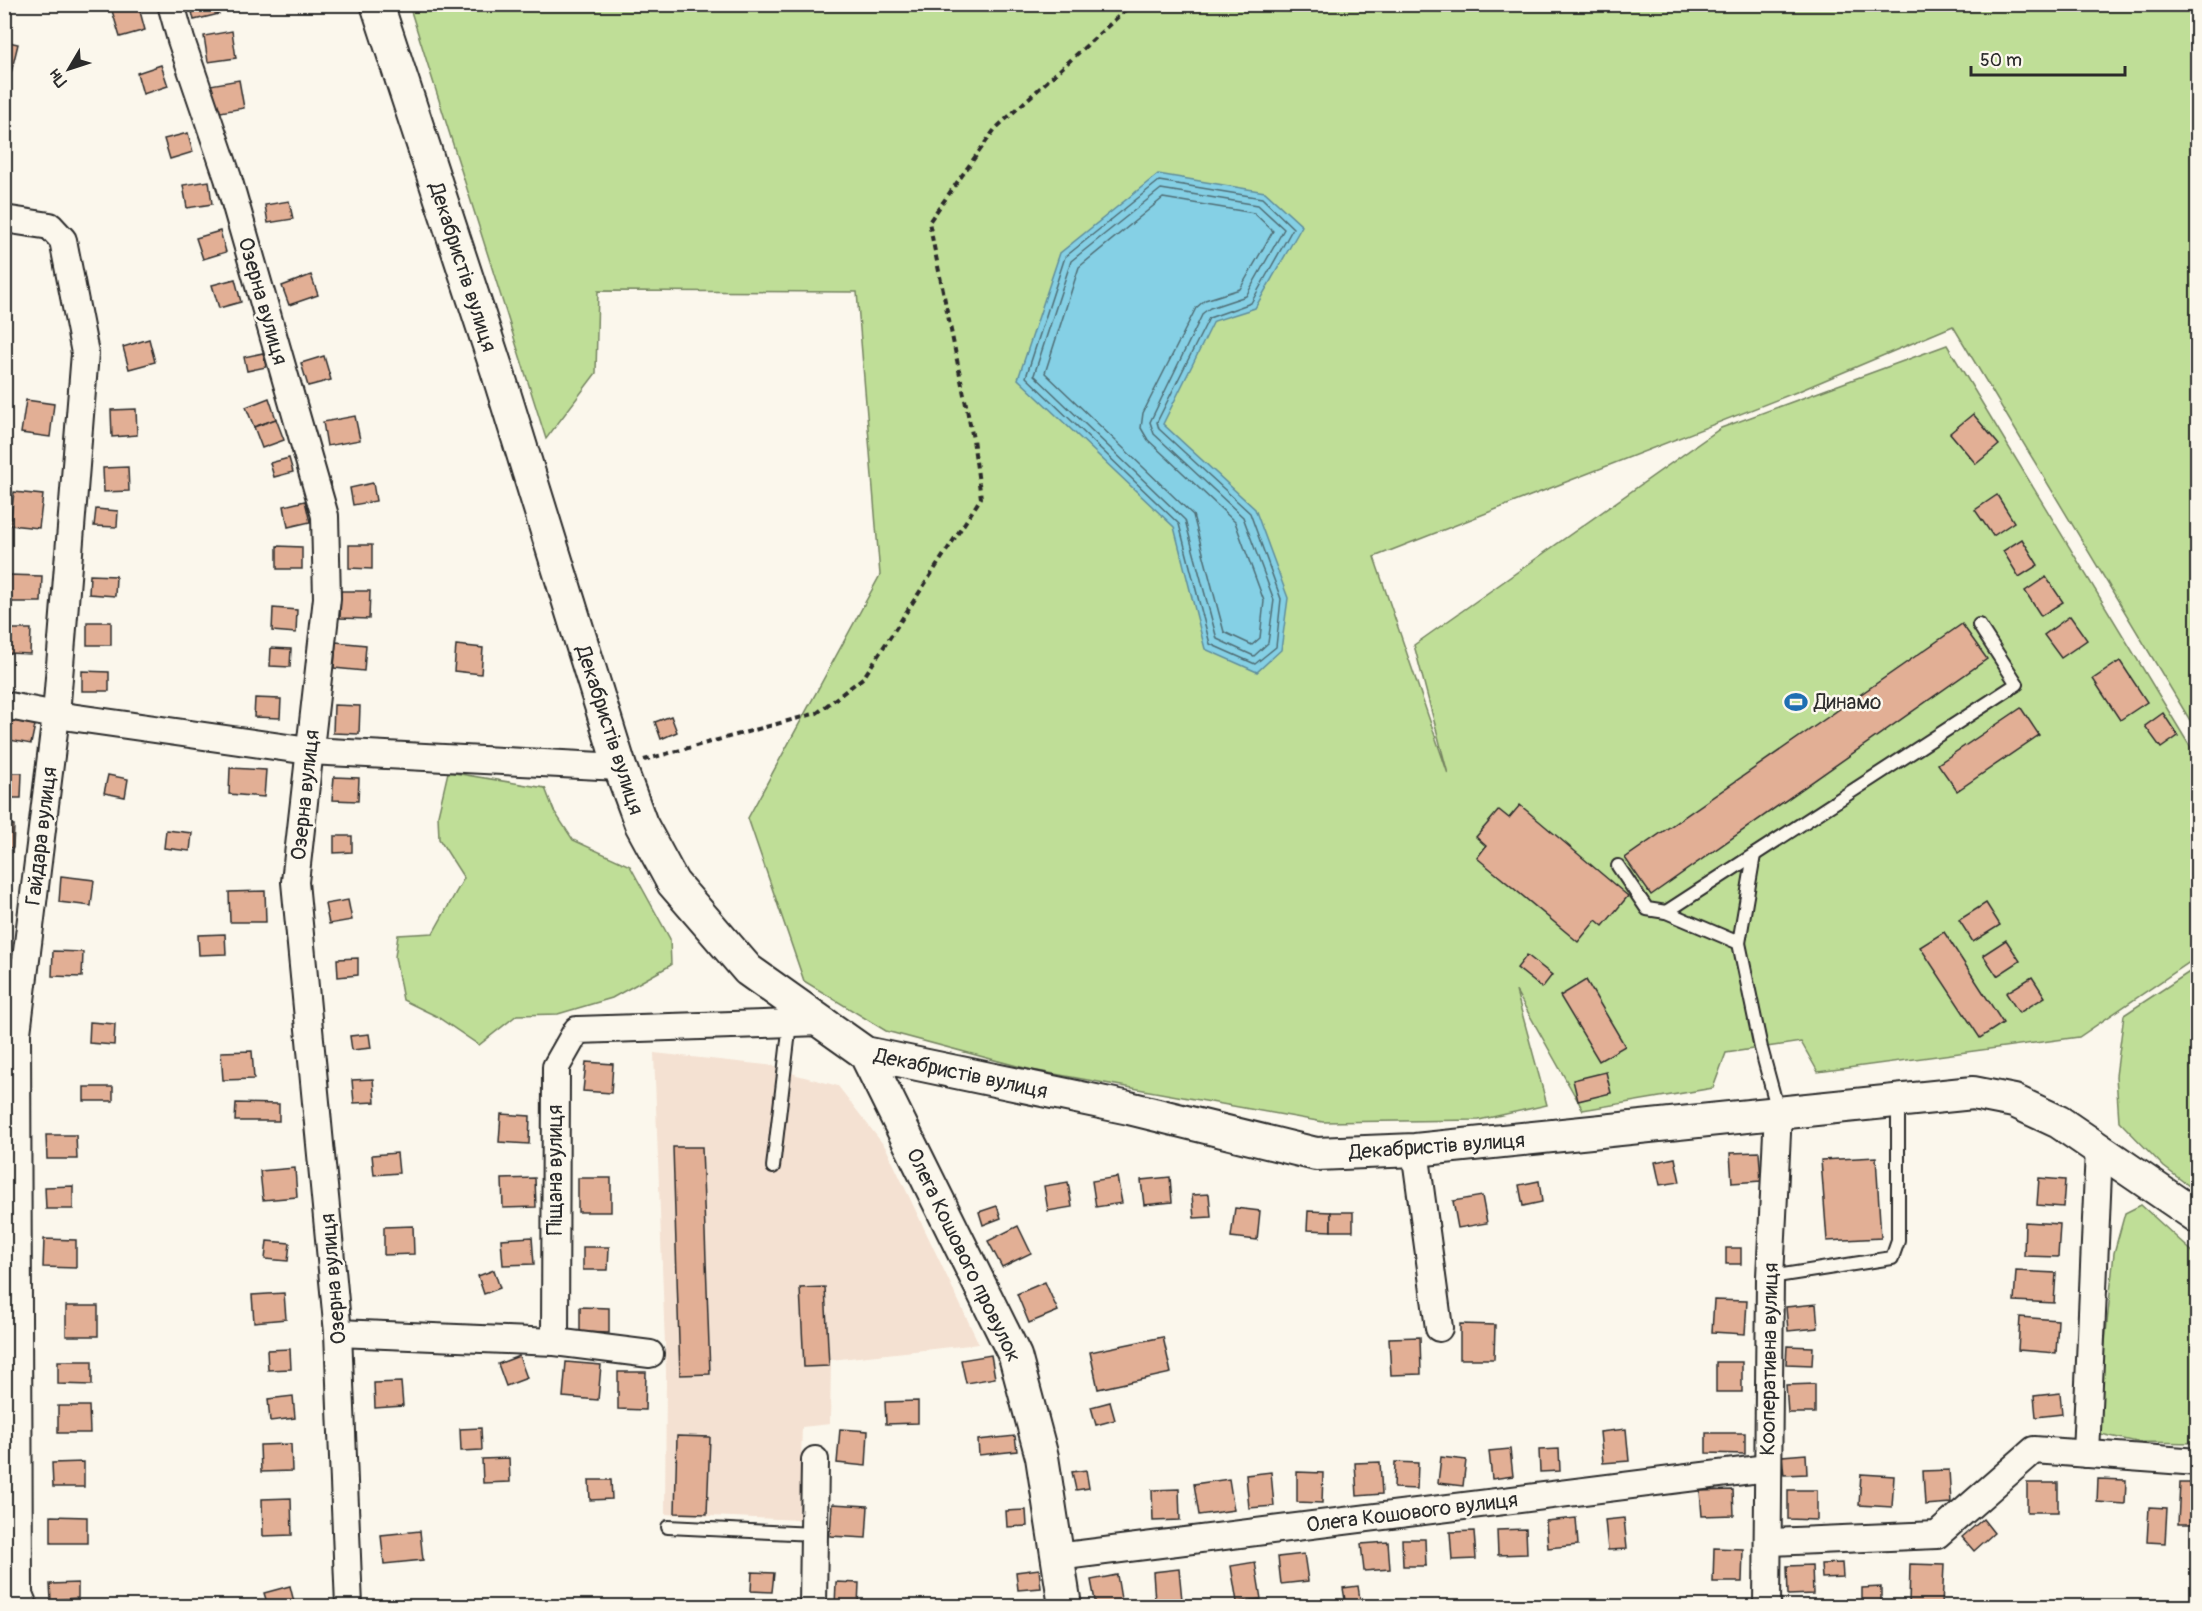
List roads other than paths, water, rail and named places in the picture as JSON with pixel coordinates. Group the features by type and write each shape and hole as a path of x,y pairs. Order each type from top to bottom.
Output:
{"street":[{"name":"Озерна вулиця","path":"171,4 228,178 325,516 327,598 295,882 338,1333 349,1606"},
{"name":"Декабристів вулиця","path":"377,4 497,370 620,767 641,824 673,883 748,970 865,1053 1129,1108 1316,1154 1415,1150 1973,1093 2014,1101 2059,1122 2198,1217"},
{"name":"Гайдара вулиця","path":"4,219 50,226 63,240 85,353 56,715 17,1033 19,1594 24,1606"},
{"path":"4,705 56,715 309,751 620,767"},
{"name":"Піщана вулиця","path":"555,1342 556,1067 577,1030 821,1022"},
{"name":"Олега Кошового провулок","path":"865,1053 1015,1356 1042,1457 1065,1606"},
{"name":"Кооперативна вулиця","path":"1767,1606 1770,1277 1778,1112"},
{"path":"2086,1454 2098,1149"},
{"path":"1415,1150 1439,1328"},
{"path":"338,1333 555,1342 650,1354"},
{"path":"1769,1542 1937,1535 2034,1450 2198,1462"},
{"path":"813,1606 815,1460"},
{"name":"Олега Кошового вулиця","path":"1057,1557 1767,1468"}],"lane":[{"path":"1666,912 2017,684 1979,625"},
{"path":"1754,855 1739,943 1761,1048 1778,1112"},
{"path":"1618,866 1647,909 1666,912 1739,943"},
{"path":"773,1167 790,1023"},
{"path":"1770,1277 1892,1258 1898,1241 1898,1101"},
{"path":"668,1527 814,1534"}],"water":[{"path":"1158,174 1265,192 1302,226 1255,308 1214,321 1163,424 1255,509 1288,598 1281,650 1257,672 1205,649 1174,527 1018,379 1060,253"}],"place":[{"name":"Динамо","path":"1796,702"}]}
